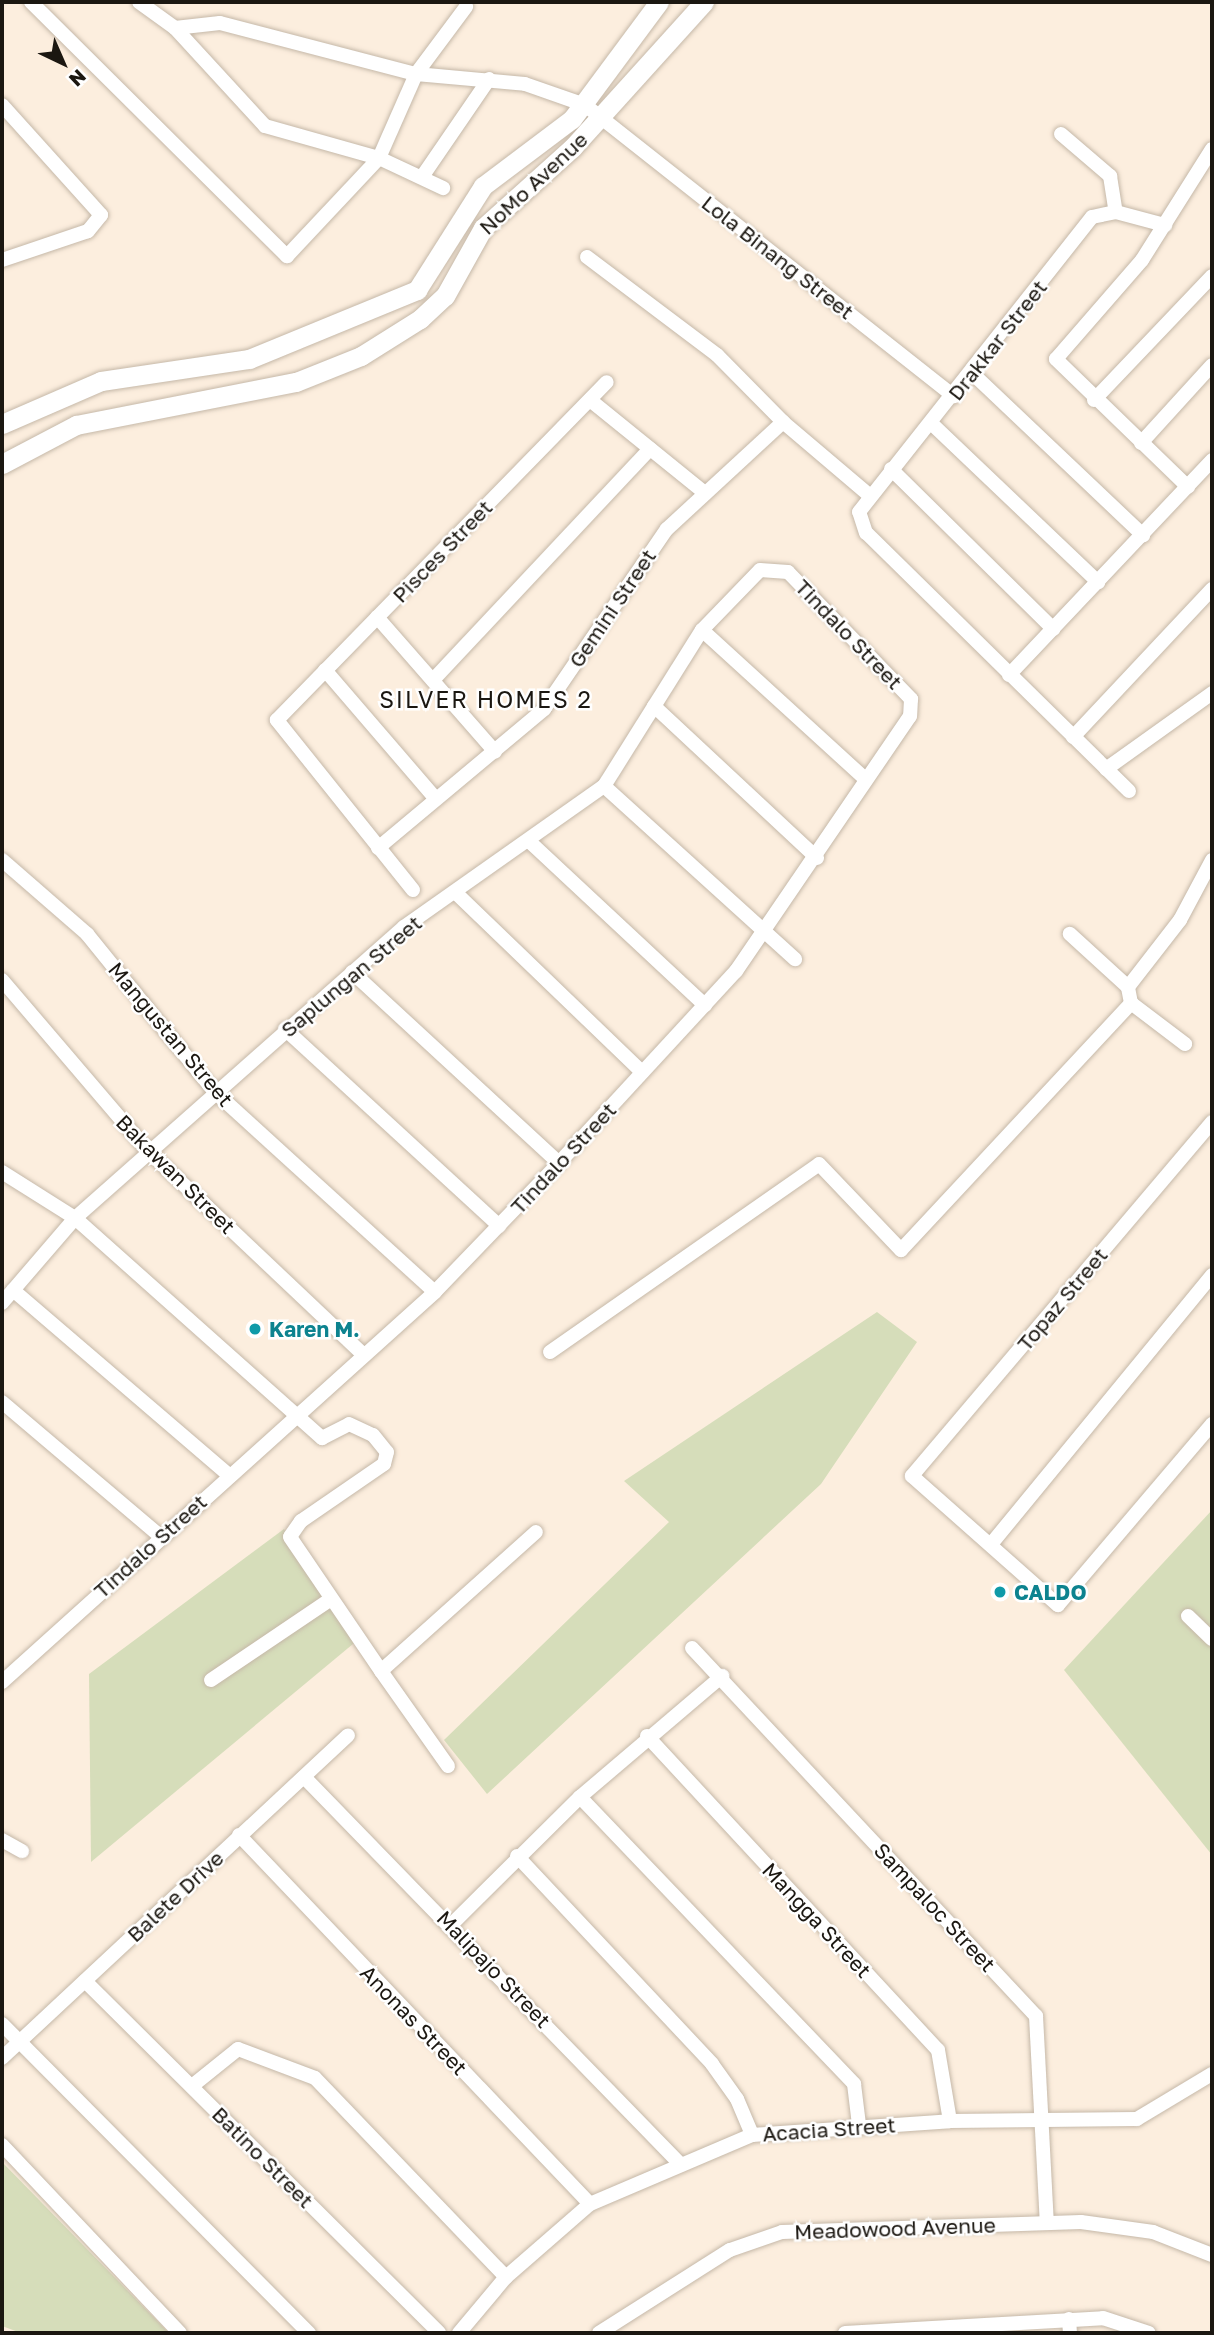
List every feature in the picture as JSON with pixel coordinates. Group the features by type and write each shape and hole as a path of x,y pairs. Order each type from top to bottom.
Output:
{"main road":[{"name":"NoMo Avenue","path":"2,424 101,381 249,359 417,290 494,173 560,131 585,105 659,2"},
{"name":"NoMo Avenue","path":"2,464 76,425 253,394 361,356 434,309 483,228 602,118 704,2"}],"street":[{"path":"31,2 279,254 295,254 379,158 416,74 466,6"},
{"path":"139,2 175,28 265,127 379,158 424,174 443,188"},
{"path":"175,28 220,23 416,74 489,79 585,105"},
{"path":"424,174 489,79"},
{"path":"2,105 101,215 88,231 2,259"},
{"name":"Lola Binang Street","path":"585,105 954,396"},
{"path":"1061,134 1110,176 1116,212 1165,225"},
{"path":"1188,487 1059,367 1065,342 1142,260 1207,171 1212,149"},
{"name":"Drakkar Street","path":"1009,675 860,523 869,495 954,396 1092,217 1116,212"},
{"path":"587,257 717,355 783,422 869,495"},
{"path":"1094,400 1212,276"},
{"path":"1141,443 1212,365"},
{"path":"972,373 1143,535"},
{"name":"Pisces Street","path":"378,848 277,720 607,382"},
{"path":"590,400 705,493"},
{"name":"Gemini Street","path":"378,848 544,709 667,529 705,493 740,468 783,422"},
{"path":"931,423 1098,582"},
{"path":"433,680 650,449"},
{"path":"1129,790 1009,675 1212,460"},
{"path":"891,469 1053,629"},
{"name":"Saplungan Street","path":"2,1303 75,1218 285,1029 404,927 531,843 604,786 702,630 760,570 779,567"},
{"name":"Tindalo Street","path":"2,1682 160,1536 435,1292 705,1005 764,933 817,858 910,716 911,699 779,567"},
{"path":"1073,737 1212,589"},
{"path":"377,617 495,752"},
{"path":"702,630 866,780"},
{"path":"326,670 436,799"},
{"path":"1106,769 1212,693"},
{"path":"653,706 817,858"},
{"path":"604,786 795,959"},
{"path":"531,843 705,1005"},
{"path":"378,848 413,890"},
{"name":"Mangustan Street","path":"2,860 87,934 215,1092 435,1292"},
{"path":"1128,987 1180,920 1212,860"},
{"path":"457,894 642,1072"},
{"path":"1070,934 1128,987 1131,1003 1185,1044"},
{"path":"352,972 559,1163"},
{"name":"Bakawan Street","path":"2,980 148,1151 364,1355"},
{"path":"550,1352 819,1164 901,1250 1131,1003"},
{"path":"285,1029 499,1226"},
{"name":"Topaz Street","path":"992,1543 912,1475 1212,1122"},
{"path":"2,1172 75,1218 322,1438 349,1424 373,1435 387,1452 384,1464 301,1521 290,1537 328,1601 449,1766"},
{"path":"1212,1275 992,1543 1058,1605 1212,1424"},
{"path":"13,1290 229,1475"},
{"path":"2,1402 160,1536"},
{"path":"381,1671 536,1532"},
{"path":"211,1680 328,1601"},
{"path":"1188,1616 1212,1639"},
{"name":"Sampaloc Street","path":"692,1648 722,1676 1035,2016 1047,2223"},
{"path":"452,1924 517,1856 580,1797 647,1736 722,1676"},
{"name":"Balete Drive","path":"2,2058 239,1835 306,1779 348,1735"},
{"name":"Mangga Street","path":"647,1736 938,2050 950,2121"},
{"name":"Malipajo Street","path":"306,1779 452,1924 679,2163"},
{"path":"580,1797 854,2084 859,2125"},
{"name":"Anonas Street","path":"239,1835 590,2204"},
{"path":"2,1840 22,1851"},
{"path":"517,1856 712,2064 737,2099 751,2135"},
{"name":"Batino Street","path":"85,1981 439,2333"},
{"path":"2,2024 309,2333"},
{"path":"192,2086 239,2049 315,2078 506,2277"},
{"name":"Acacia Street","path":"458,2333 506,2277 590,2204 679,2163 751,2135 859,2125 950,2121 1041,2123 1137,2119 1212,2074"},
{"path":"2,2146 180,2333"},
{"name":"Meadowood Avenue","path":"599,2333 730,2250 782,2232 1047,2223 1153,2232 1212,2255"},
{"path":"845,2333 1070,2326 1103,2318 1149,2333"}],"green space":[{"path":"877,1312 917,1342 821,1484 487,1794 444,1740 669,1522 624,1481"},
{"path":"1212,1510 1212,1855 1064,1670"},
{"path":"284,1529 359,1639 91,1862 89,1674"},
{"path":"2,2162 169,2333 21,2333 2,2326"}],"place":[{"name":"Karen M.","path":"255,1329"},
{"name":"CALDO","path":"1000,1592"}],"district":[{"name":"SILVER HOMES 2","path":"486,699"}]}
